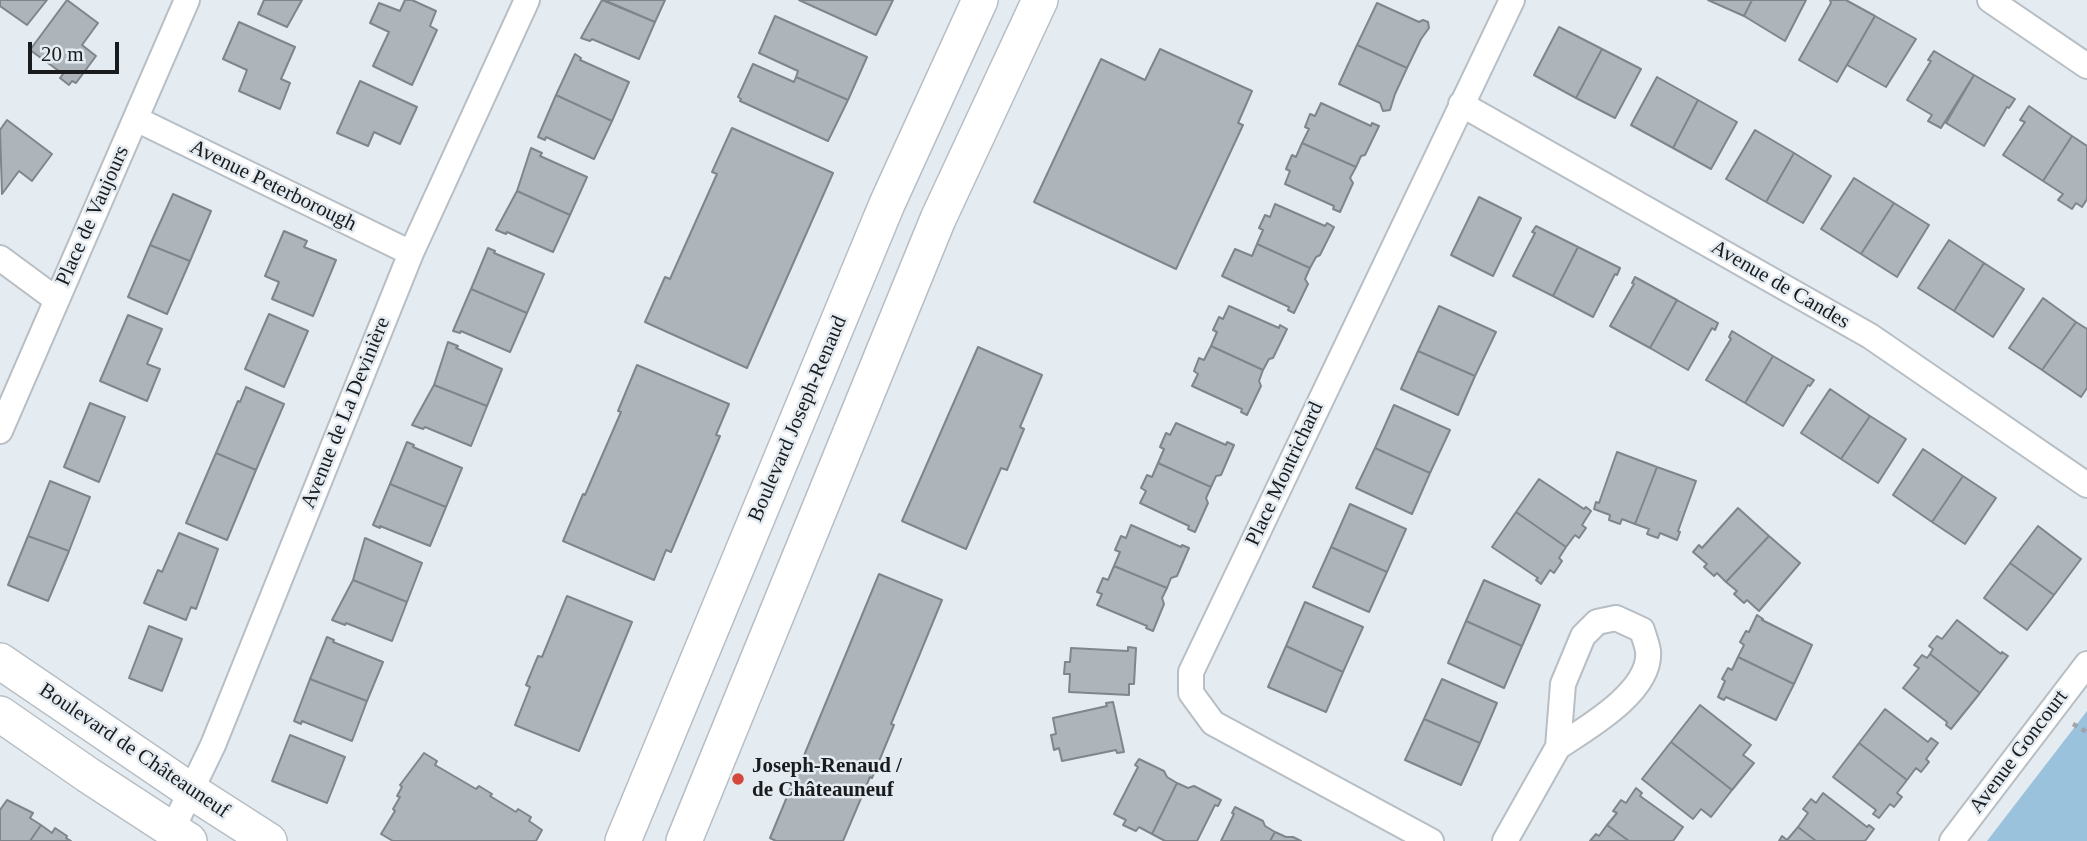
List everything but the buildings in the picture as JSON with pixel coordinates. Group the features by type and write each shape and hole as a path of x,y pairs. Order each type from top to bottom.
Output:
{"street":[{"name":"Place de Vaujours","path":"0,431 186,0"},
{"name":"Avenue de La Devinière","path":"181,835 191,791 213,745 411,253 527,0"},
{"name":"Boulevard Joseph-Renaud","path":"623,841 887,204 980,0"},
{"path":"684,841 937,219 1040,0"},
{"name":"Place Montrichard","path":"1431,841 1213,723 1191,693 1191,672 1512,0"},
{"path":"1990,0 2087,66"},
{"name":"Avenue de Candes","path":"1461,104 1870,336 2087,485"},
{"name":"Avenue Peterborough","path":"136,119 411,253"},
{"path":"0,258 57,300"},
{"path":"1506,841 1558,747 1563,684 1583,636 1597,622 1616,618 1642,630 1649,653 1641,679 1611,712 1558,747"},
{"name":"Boulevard de Châteauneuf","path":"0,661 191,791 270,841"},
{"name":"Avenue Goncourt","path":"1952,841 2087,664"},
{"name":"Boulevard de Châteauneuf","path":"0,714 181,835"}],"shaded area":[{"path":"2087,711 2087,841 1987,841"}],"place":[{"name":"Joseph-Renaud / de Châteauneuf","path":"738,779"}]}
